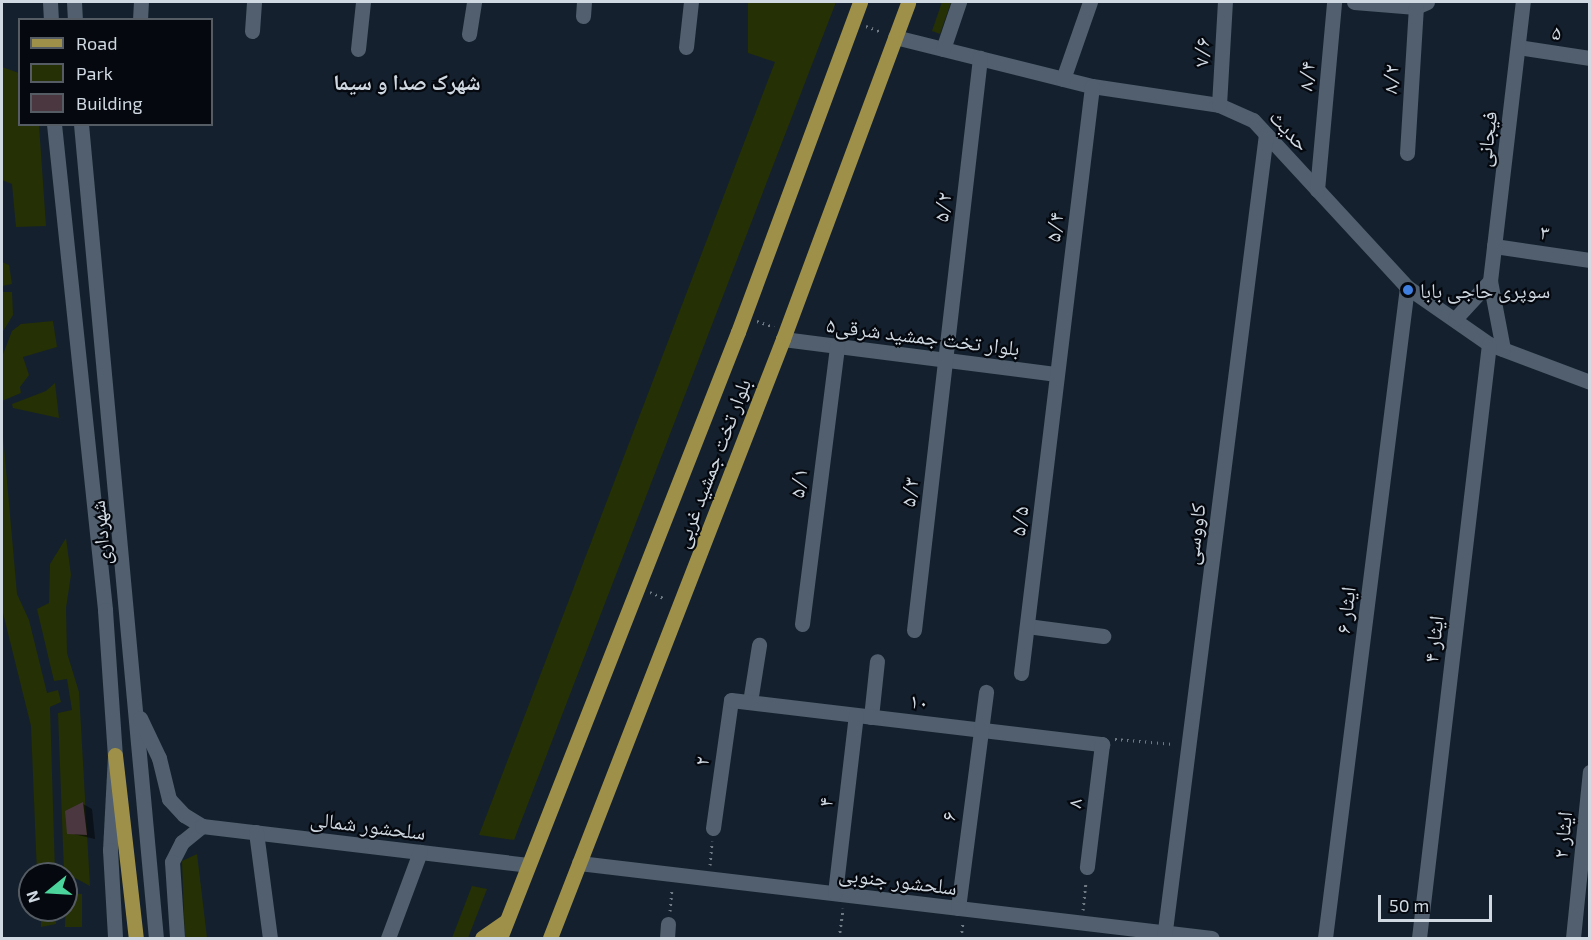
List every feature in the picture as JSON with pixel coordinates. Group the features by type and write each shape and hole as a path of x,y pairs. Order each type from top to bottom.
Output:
{"main road":[{"name":"بلوار تخت جمشید غربی","path":"500,939 745,316 860,2"},
{"name":"بلوار تخت جمشید غربی","path":"550,939 784,335 908,2"},
{"path":"115,755 136,939"},
{"path":"482,939 506,921"}],"street":[{"path":"50,2 51,18"},
{"path":"74,2 75,18"},
{"path":"140,18 141,2"},
{"path":"252,31 254,2"},
{"path":"358,49 363,2"},
{"path":"470,34 474,2"},
{"path":"686,47 691,2"},
{"path":"943,49 959,2"},
{"path":"1063,79 1090,2"},
{"name":"۷/۶","path":"1219,105 1224,2"},
{"name":"۸/۴","path":"1317,190 1334,2"},
{"path":"1354,2 1424,3"},
{"name":"فیجانی","path":"1490,281 1518,47 1519,2"},
{"name":"۸/۲","path":"1407,153 1424,3"},
{"name":"حدیث","path":"895,37 1092,86 1219,105 1253,120 1407,287 1496,346 1590,382"},
{"name":"۵","path":"1518,47 1590,58"},
{"name":"۵/۲","path":"945,360 980,58"},
{"name":"۵/۴","path":"1057,374 1092,86"},
{"name":"شهرداری","path":"54,126 105,610 115,755 110,850 115,939"},
{"name":"شهرداری","path":"81,126 156,939"},
{"name":"کاووسی","path":"1165,936 1266,134"},
{"name":"۳","path":"1494,246 1590,260"},
{"path":"1455,320 1490,281"},
{"name":"ایثار ۴","path":"1419,939 1496,346 1490,281"},
{"name":"ایثار ۶","path":"1325,939 1407,287"},
{"name":"بلوار تخت جمشید شرقی۵","path":"784,335 837,346 1057,374"},
{"name":"۵/۱","path":"802,624 837,346"},
{"name":"۵/۳","path":"914,630 945,360"},
{"name":"۵/۵","path":"1021,673 1057,374"},
{"path":"1027,626 1103,636"},
{"path":"750,702 759,645"},
{"name":"۴","path":"840,894 863,716 877,661"},
{"name":"۶","path":"958,908 986,692"},
{"name":"۱۰","path":"731,700 1102,744"},
{"name":"۲","path":"713,828 731,700"},
{"path":"136,710 159,758 169,799 184,815 202,826 182,842 172,862 177,939"},
{"name":"۸","path":"1087,867 1102,744"},
{"name":"ایثار ۲","path":"1573,939 1590,772"},
{"name":"سلحشور شمالی","path":"202,826 528,865"},
{"path":"256,832 270,939"},
{"path":"388,939 420,852"},
{"name":"سلحشور جنوبی","path":"579,863 1082,923 1165,936 1212,939"}],"path":[{"path":"853,21 895,37"},
{"path":"745,316 784,335"},
{"path":"639,587 679,604"},
{"path":"1102,744 1118,738 1189,746"},
{"path":"709,878 713,828"},
{"path":"1082,923 1087,867"},
{"path":"667,932 674,874"},
{"path":"839,939 840,894"}],"green space":[{"path":"748,2 836,2 514,840 479,835 775,62 748,53"},
{"path":"942,2 951,2 940,34 932,31"},
{"path":"2,67 18,73 18,126 39,126 46,226 16,227 12,184 2,180"},
{"path":"2,262 9,265 12,284 2,286"},
{"path":"2,292 12,292 13,315 2,333"},
{"path":"53,321 57,347 23,357 29,375 20,387 21,393 2,401 2,357 12,331 21,324"},
{"path":"55,383 59,418 13,408 12,404 46,391"},
{"path":"2,424 17,594 29,620 47,693 58,690 61,702 50,707 55,862 37,862 31,726 2,609"},
{"path":"66,538 71,575 66,608 67,653 79,692 90,886 78,880 78,862 64,862 58,713 72,710 67,679 54,681 37,609 49,603 50,564"},
{"path":"197,854 207,938 185,938 182,861"},
{"path":"472,886 487,889 468,938 452,938"},
{"path":"78,894 82,894 82,927 65,927 65,922 78,922"},
{"path":"41,922 56,922 56,924 41,927"}],"building":[{"path":"83,802 87,835 67,834 65,811"}],"place":[{"name":"سوپری حاجی بابا","path":"1408,290"}],"district":[{"name":"شهرک صدا و سیما","path":"407,82"}]}
